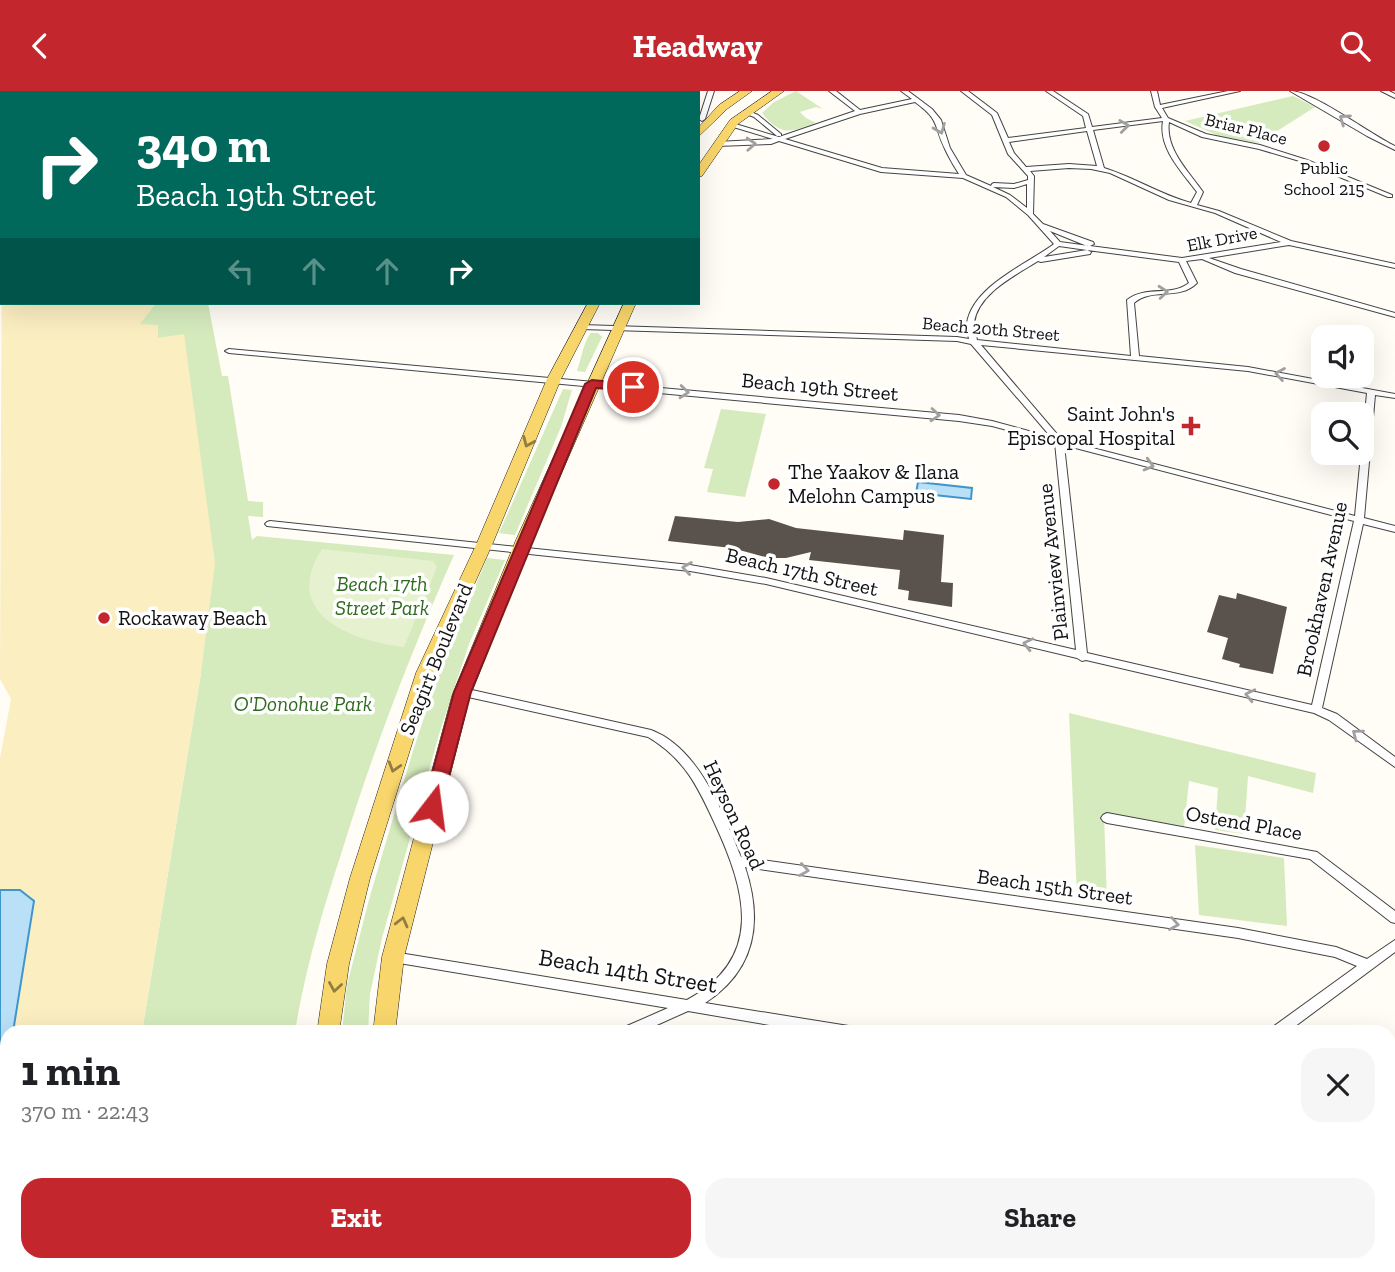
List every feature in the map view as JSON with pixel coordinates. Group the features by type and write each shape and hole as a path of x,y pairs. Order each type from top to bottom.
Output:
{"main road":[{"path":"703,119 747,91"},
{"path":"700,171 732,125 746,112 779,91"},
{"name":"Seagirt Boulevard","path":"329,1025 338,964 360,878 425,673 484,545 554,379 593,305"},
{"name":"Seagirt Boulevard","path":"384,1025 393,957 463,692 521,549 629,305"}],"street":[{"path":"703,119 710,91"},
{"path":"832,91 859,112"},
{"path":"904,91 918,100 938,120 947,148 964,176"},
{"path":"964,91 995,114 1011,154 1031,176 1030,214"},
{"path":"1049,91 1086,115 1101,168"},
{"path":"1154,91 1158,107 1166,119"},
{"path":"1158,107 1237,91"},
{"path":"1295,91 1395,148"},
{"path":"1384,91 1395,96"},
{"path":"700,99 709,99"},
{"path":"718,144 769,143 859,112 918,100"},
{"path":"746,112 756,116 784,139"},
{"path":"1007,140 1166,119"},
{"path":"1166,119 1163,129 1167,141 1200,192 1217,212"},
{"name":"Briar Place","path":"1166,119 1204,136 1260,147 1305,161 1392,199"},
{"path":"732,125 881,170 964,176 986,184 1008,196 1030,214 1058,244 1182,260"},
{"path":"1025,169 1101,168 1126,177 1168,199 1217,212 1289,243 1392,264"},
{"path":"986,184 1014,186 1029,182"},
{"path":"1008,196 1029,182"},
{"path":"1392,199 1395,188"},
{"path":"1193,206 1200,192"},
{"path":"1041,225 1105,251"},
{"name":"Elk Drive","path":"1135,358 1130,302 1144,294 1190,287 1192,278 1182,260 1289,243"},
{"path":"1058,244 994,286 981,301 972,319 970,333 973,341 1059,441"},
{"path":"1035,261 1105,251"},
{"path":"1206,258 1238,271 1395,315"},
{"name":"Beach 20th Street","path":"582,327 973,341 1271,372 1395,396"},
{"name":"Beach 19th Street","path":"229,351 959,418 1059,441 1391,529"},
{"name":"Brookhaven Avenue","path":"1316,710 1359,521 1371,392"},
{"name":"Plainview Avenue","path":"1059,441 1082,657"},
{"name":"Beach 17th Street","path":"270,524 691,568 766,582 1316,710 1334,717 1395,762"},
{"path":"1391,529 1395,537"},
{"name":"Heyson Road","path":"463,692 651,734 671,746 687,762 708,799 736,861 749,913 740,956 724,980 692,1005 644,1025"},
{"name":"Ostend Place","path":"1107,818 1314,855 1395,918"},
{"name":"Beach 15th Street","path":"736,861 1238,933 1336,952 1366,964"},
{"path":"1286,1025 1395,945"},
{"name":"Beach 14th Street","path":"393,957 808,1025"}],"green space":[{"path":"796,91 823,109 816,107 800,112 816,123 792,130 781,129 762,113 774,102"},
{"path":"1293,96 1315,107 1258,143 1219,136 1185,121"},
{"path":"154,305 208,305 222,376 228,376 248,501 263,502 263,517 248,516 252,540 257,536 454,555 394,700 367,774 315,939 296,1025 143,1025 201,673 184,335 158,338 139,324"},
{"path":"591,333 598,333 602,337 585,372 577,371 585,345"},
{"path":"563,389 572,390 561,427 515,535 499,533"},
{"path":"721,409 766,414 745,497 707,492 713,469 704,468"},
{"name":"Beach 17th Street Park","path":"322,549 433,561 437,567 404,647 384,644 344,630 327,620 316,607 310,591 311,572"},
{"path":"487,558 505,560 469,644 440,731 382,938 370,994 368,1025 343,1025 347,985 370,896 438,675"},
{"path":"1069,713 1316,773 1313,793 1248,776 1244,834 1215,830 1218,788 1189,781 1184,828 1104,815 1107,900 1077,897"},
{"path":"1195,845 1284,858 1287,926 1199,915"}],"sand":[{"name":"Rockaway Beach","path":"2,305 154,305 140,324 158,325 158,338 184,334 215,563 201,673 143,1025 14,1025 34,901 20,890 0,890 0,758 11,699 0,679"}],"water":[{"path":"918,482 972,488 971,499 916,493"},
{"path":"0,890 20,890 34,901 14,1025 0,1025"}],"building":[{"path":"675,516 738,522 769,519 796,528 903,540 904,530 944,535 941,582 953,583 952,607 908,600 909,591 898,589 900,570 809,560 811,552 786,558 769,558 732,548 668,541"},
{"path":"1237,593 1287,607 1273,674 1239,667 1240,664 1222,659 1228,638 1207,632 1219,595 1236,599"}],"place":[{"name":"Public School 215","path":"1324,146"},
{"name":"Saint John's Episcopal Hospital","path":"1191,426"},
{"name":"The Yaakov & Ilana Melohn Campus","path":"774,484"},
{"name":"Rockaway Beach","path":"104,618"}],"route":[{"path":"432,807 463,692 592,384 633,387"}],"park label":[{"name":"O'Donohue Park","path":"303,704"}]}
